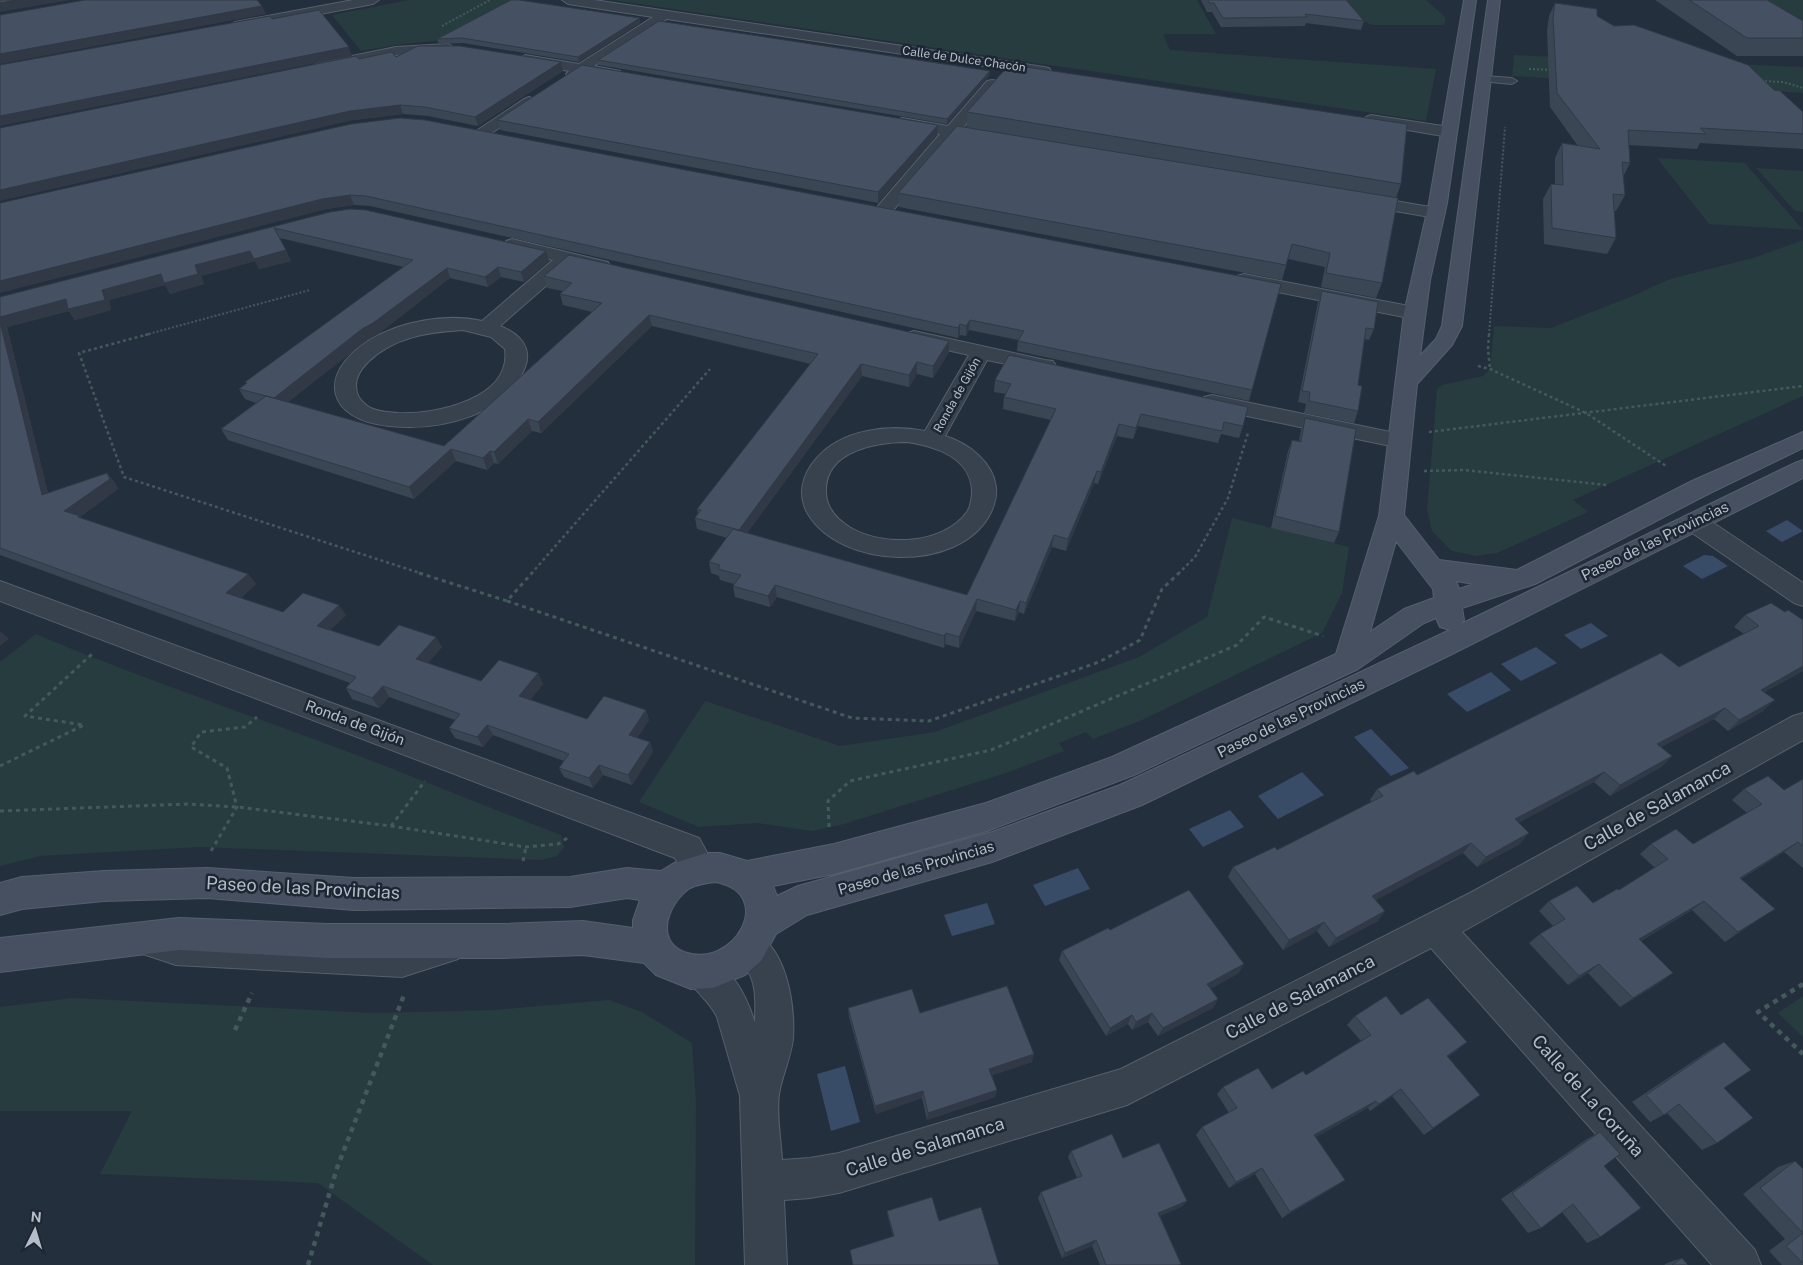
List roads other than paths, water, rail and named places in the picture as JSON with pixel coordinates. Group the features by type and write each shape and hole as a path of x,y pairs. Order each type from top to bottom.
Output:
{"street":[{"path":"219,29 373,0"},
{"name":"Calle de Dulce Chacón","path":"568,0 1059,73"},
{"path":"1348,661 1391,516 1408,381 1414,313 1436,213 1470,0"},
{"path":"1408,381 1445,340 1452,326 1494,0"},
{"path":"278,4 287,16"},
{"path":"563,80 664,15"},
{"path":"307,70 396,52 432,48 466,49"},
{"path":"507,56 630,76"},
{"path":"885,210 1008,66"},
{"path":"502,138 473,132 540,95"},
{"path":"1358,118 1449,132"},
{"path":"890,121 1004,140"},
{"path":"1346,197 1436,213"},
{"path":"491,241 624,271"},
{"path":"486,328 567,258"},
{"path":"1230,277 1414,313 1423,319 1433,352"},
{"path":"463,324 486,328 505,336 516,348 518,362 510,379 494,394 470,408 441,417 402,420 383,419 361,411 348,400 344,384 350,369 364,353 385,340 410,330 437,325 463,324"},
{"name":"Ronda de Gijón","path":"894,332 1060,369"},
{"name":"Ronda de Gijón","path":"932,439 981,352"},
{"path":"1193,398 1400,441"},
{"name":"Ronda de Gijón","path":"907,435 932,439 954,448 972,460 982,476 986,494 980,512 966,528 945,540 927,545 890,548 863,544 839,533 822,518 814,501 813,483 822,466 837,452 857,442 881,436 907,435"},
{"name":"Paseo de las Provincias","path":"745,877 834,859 987,817 1123,766 1348,661 1414,616 1443,586 1526,577 1701,488 1803,439"},
{"name":"Paseo de las Provincias","path":"757,936 798,902 992,847 1131,795 1438,648 1803,468"},
{"path":"1391,516 1443,586 1450,622 1438,648"},
{"path":"1694,522 1803,596"},
{"path":"1443,586 1480,576 1526,577"},
{"name":"Ronda de Gijón","path":"0,592 688,848 699,869"},
{"name":"Calle de Salamanca","path":"762,1181 810,1178 839,1173 1128,1086 1482,904 1803,725"},
{"path":"757,936 738,960 721,969 703,973 683,971 666,962 654,948 650,932 650,916 656,900 667,886 677,878 699,869 716,867 732,870 745,877 756,890 763,906 757,936 772,992 774,1039 759,1096"},
{"name":"Paseo de las Provincias","path":"0,899 22,894 104,886 207,883 354,894 570,892 627,883 667,886"},
{"name":"Calle de La Coruña","path":"1435,928 1740,1265"},
{"path":"0,955 179,934 327,941 482,941 583,938 654,948"},
{"path":"703,973 725,995 734,1014 759,1096 766,1265"}],"lane":[{"path":"1484,79 1510,80"}],"water":[{"path":"1787,520 1803,531 1782,542 1766,531"},
{"path":"1704,555 1713,556 1728,566 1702,579 1683,566"},
{"path":"1591,623 1608,636 1581,649 1564,635"},
{"path":"1536,647 1557,663 1521,681 1501,664"},
{"path":"1491,672 1511,690 1467,712 1447,694"},
{"path":"1371,729 1409,768 1391,776 1354,737"},
{"path":"1302,772 1324,795 1278,819 1258,796"},
{"path":"1230,810 1244,827 1203,847 1189,829"},
{"path":"1078,868 1090,889 1045,906 1033,885"},
{"path":"987,903 995,924 952,936 944,915"},
{"path":"845,1066 860,1122 831,1131 817,1074"}]}
